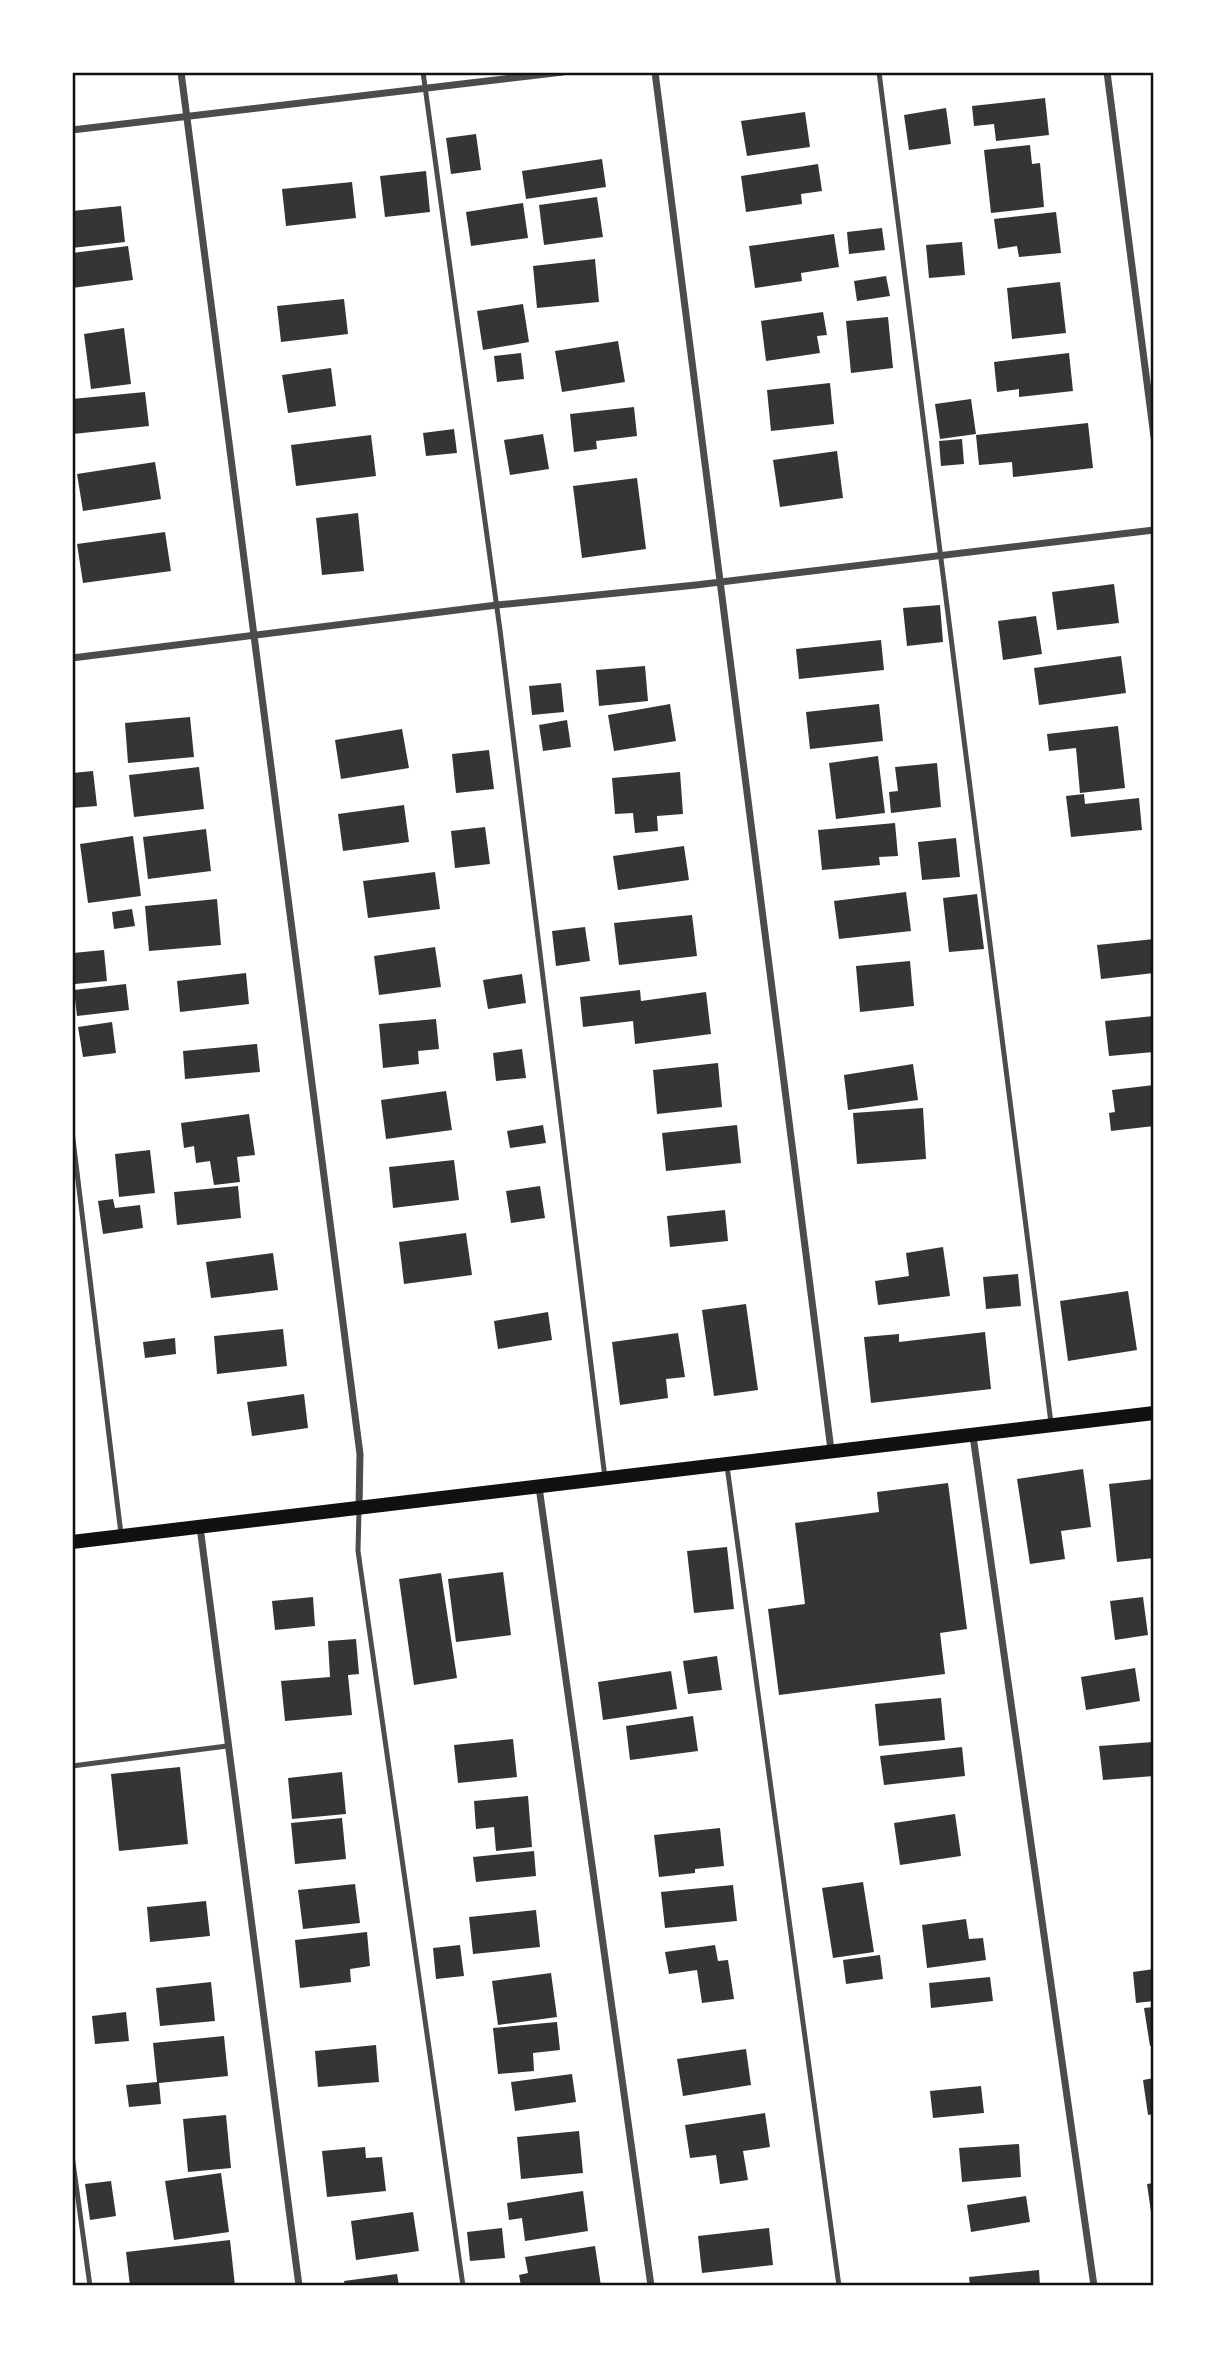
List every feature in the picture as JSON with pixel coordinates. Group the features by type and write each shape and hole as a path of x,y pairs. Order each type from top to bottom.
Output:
{"main road":[{"path":"72,1542 1154,1413"}],"street":[{"path":"181,72 360,1454 359,1507"},
{"path":"72,130 564,72"},
{"path":"655,72 831,1450"},
{"path":"1107,72 1154,437"},
{"path":"72,658 497,605 720,582 1154,530"},
{"path":"972,1436 1094,2286"},
{"path":"538,1488 651,2286"},
{"path":"200,1527 299,2286"}],"lane":[{"path":"423,72 497,605 605,1479"},
{"path":"879,72 1052,1426"},
{"path":"72,1131 121,1536"},
{"path":"726,1463 839,2286"},
{"path":"359,1507 358,1551 463,2286"},
{"path":"72,1766 227,1746"},
{"path":"72,2155 90,2286"}],"building":[{"path":"1045,98 1049,135 996,141 994,124 974,126 972,106"},
{"path":"946,108 951,144 909,150 904,115"},
{"path":"805,112 810,147 747,156 741,121"},
{"path":"476,134 481,170 451,174 446,138"},
{"path":"1030,145 1032,164 1040,163 1044,207 991,213 984,150"},
{"path":"602,159 606,187 526,199 522,171"},
{"path":"818,164 822,191 801,194 802,204 746,212 741,176"},
{"path":"426,171 430,212 385,217 380,176"},
{"path":"352,182 356,218 286,226 282,189"},
{"path":"597,197 603,237 544,245 539,205"},
{"path":"523,203 528,238 471,246 466,212"},
{"path":"121,206 125,242 72,248 72,211"},
{"path":"1056,212 1061,253 1019,257 1017,246 998,249 994,219"},
{"path":"882,228 885,250 849,254 847,232"},
{"path":"834,234 839,267 801,273 802,281 755,288 749,246"},
{"path":"962,242 965,275 929,278 926,245"},
{"path":"128,246 133,280 72,288 72,253"},
{"path":"595,259 599,302 537,308 533,266"},
{"path":"886,276 890,296 857,301 854,281"},
{"path":"1060,282 1066,333 1012,339 1007,288"},
{"path":"344,299 348,334 281,342 277,306"},
{"path":"523,304 529,342 483,350 477,311"},
{"path":"823,312 827,335 817,336 820,353 766,361 761,321"},
{"path":"888,317 893,368 851,373 846,321"},
{"path":"124,328 131,384 91,389 84,334"},
{"path":"618,341 625,382 562,392 555,351"},
{"path":"521,353 524,379 497,382 494,356"},
{"path":"1069,353 1073,391 1019,397 1019,389 997,392 994,362"},
{"path":"331,368 336,406 288,413 282,375"},
{"path":"830,383 834,424 771,431 767,390"},
{"path":"145,392 149,426 73,434 72,399"},
{"path":"971,399 976,434 940,439 935,404"},
{"path":"634,407 637,436 596,441 597,449 574,452 570,414"},
{"path":"1088,423 1093,468 1013,477 1012,462 979,465 976,435"},
{"path":"454,429 457,453 426,456 423,433"},
{"path":"543,434 549,469 510,475 504,440"},
{"path":"371,435 376,476 296,486 291,445"},
{"path":"962,439 964,464 941,466 939,441"},
{"path":"837,451 843,498 780,507 773,460"},
{"path":"155,462 161,499 83,511 77,474"},
{"path":"637,478 646,549 582,558 573,486"},
{"path":"358,513 364,571 322,575 316,518"},
{"path":"165,532 171,571 83,583 77,544"},
{"path":"1114,584 1119,623 1057,630 1052,592"},
{"path":"940,605 943,642 907,646 903,608"},
{"path":"1036,616 1042,654 1003,660 998,621"},
{"path":"881,640 884,670 799,679 796,649"},
{"path":"1121,656 1126,693 1039,705 1034,668"},
{"path":"645,666 648,701 599,706 596,670"},
{"path":"561,683 564,712 532,715 529,686"},
{"path":"670,704 676,741 614,751 608,715"},
{"path":"879,704 883,741 810,749 806,712"},
{"path":"190,717 194,757 128,763 125,723"},
{"path":"567,720 571,747 543,751 539,725"},
{"path":"1118,726 1125,788 1080,793 1076,748 1049,751 1047,734"},
{"path":"402,729 409,768 341,779 335,740"},
{"path":"489,750 494,789 456,793 452,754"},
{"path":"878,756 885,813 836,819 829,763"},
{"path":"937,763 941,807 891,813 889,792 898,791 895,767"},
{"path":"199,767 204,809 134,817 129,775"},
{"path":"93,771 97,806 72,808 72,773"},
{"path":"680,772 683,814 657,816 658,831 635,833 633,813 615,814 612,778"},
{"path":"1084,794 1085,804 1139,798 1142,830 1071,837 1066,796"},
{"path":"404,805 409,842 343,851 338,814"},
{"path":"895,823 898,856 879,857 880,865 822,870 818,830"},
{"path":"485,827 490,864 455,868 451,831"},
{"path":"206,829 211,871 148,879 143,837"},
{"path":"133,836 141,896 88,903 80,844"},
{"path":"956,838 960,877 922,880 918,842"},
{"path":"684,846 689,880 618,890 613,856"},
{"path":"435,872 440,909 368,918 363,881"},
{"path":"906,892 911,931 839,939 834,901"},
{"path":"977,894 984,949 949,952 943,898"},
{"path":"217,899 221,945 149,951 145,906"},
{"path":"132,909 135,926 114,929 112,912"},
{"path":"692,915 697,956 619,965 614,923"},
{"path":"585,927 590,961 556,966 552,931"},
{"path":"1154,939 1154,973 1101,979 1097,945"},
{"path":"435,947 441,987 379,995 374,956"},
{"path":"104,950 107,981 75,984 73,953"},
{"path":"910,961 914,1006 860,1012 856,966"},
{"path":"246,973 249,1004 180,1012 177,981"},
{"path":"522,974 526,1003 488,1009 483,980"},
{"path":"126,984 129,1010 77,1016 74,990"},
{"path":"640,990 641,1001 706,992 711,1034 635,1044 633,1021 583,1027 580,997"},
{"path":"1154,1016 1154,1052 1109,1056 1105,1021"},
{"path":"436,1019 439,1049 418,1051 419,1064 383,1068 379,1024"},
{"path":"112,1022 116,1053 83,1057 78,1027"},
{"path":"257,1044 260,1072 185,1079 183,1051"},
{"path":"522,1049 526,1078 496,1081 493,1053"},
{"path":"718,1063 722,1107 657,1114 653,1070"},
{"path":"913,1064 918,1100 848,1110 844,1075"},
{"path":"1154,1085 1154,1126 1111,1131 1109,1113 1115,1112 1112,1090"},
{"path":"446,1091 452,1130 386,1139 381,1100"},
{"path":"923,1108 926,1159 857,1164 853,1113"},
{"path":"249,1114 255,1155 237,1157 240,1182 214,1185 210,1161 196,1163 194,1146 184,1148 181,1123"},
{"path":"543,1125 546,1143 510,1148 507,1131"},
{"path":"737,1125 741,1163 666,1171 662,1133"},
{"path":"150,1150 155,1193 119,1197 115,1154"},
{"path":"454,1160 459,1200 393,1208 389,1167"},
{"path":"238,1186 241,1218 177,1225 174,1192"},
{"path":"540,1186 545,1218 511,1223 506,1191"},
{"path":"113,1199 115,1208 140,1205 143,1228 103,1234 98,1201"},
{"path":"725,1210 728,1241 670,1247 667,1216"},
{"path":"466,1233 472,1275 404,1284 399,1242"},
{"path":"943,1247 950,1296 878,1305 875,1281 909,1276 906,1253"},
{"path":"273,1253 278,1290 211,1298 206,1262"},
{"path":"1018,1274 1021,1306 986,1309 983,1277"},
{"path":"1128,1291 1137,1350 1068,1361 1060,1301"},
{"path":"746,1304 758,1390 714,1396 702,1310"},
{"path":"548,1312 552,1340 498,1349 494,1321"},
{"path":"283,1329 287,1366 217,1374 214,1336"},
{"path":"985,1332 991,1389 871,1403 864,1337 899,1334 899,1342"},
{"path":"678,1333 685,1377 666,1379 668,1398 620,1405 612,1342"},
{"path":"175,1338 176,1354 145,1358 143,1342"},
{"path":"304,1394 308,1428 252,1436 247,1402"},
{"path":"1083,1469 1091,1527 1061,1531 1065,1559 1030,1564 1017,1479"},
{"path":"1154,1479 1154,1558 1117,1562 1109,1484"},
{"path":"948,1483 967,1629 940,1633 945,1674 779,1695 768,1609 805,1604 795,1523 879,1512 877,1492"},
{"path":"727,1547 734,1609 694,1613 687,1551"},
{"path":"503,1572 511,1635 456,1642 448,1579"},
{"path":"441,1573 457,1678 414,1685 399,1579"},
{"path":"313,1597 315,1626 275,1630 272,1601"},
{"path":"1143,1597 1148,1635 1115,1640 1110,1601"},
{"path":"356,1639 359,1674 348,1675 352,1715 285,1721 281,1681 330,1677 328,1641"},
{"path":"717,1656 722,1690 688,1694 683,1661"},
{"path":"1135,1668 1140,1701 1086,1710 1081,1677"},
{"path":"671,1671 677,1709 603,1720 598,1682"},
{"path":"941,1698 945,1740 879,1746 875,1704"},
{"path":"693,1716 698,1751 630,1760 626,1726"},
{"path":"513,1739 517,1777 458,1783 454,1745"},
{"path":"1153,1742 1154,1776 1103,1780 1099,1746"},
{"path":"962,1747 965,1776 884,1785 880,1756"},
{"path":"180,1767 188,1844 119,1851 111,1774"},
{"path":"342,1772 346,1814 292,1819 288,1778"},
{"path":"528,1796 532,1847 496,1851 494,1827 476,1829 474,1801"},
{"path":"955,1814 961,1856 900,1865 894,1823"},
{"path":"342,1818 346,1859 295,1864 291,1823"},
{"path":"720,1828 724,1866 659,1877 654,1835"},
{"path":"534,1851 536,1876 476,1882 473,1857"},
{"path":"863,1882 874,1952 833,1958 822,1888"},
{"path":"355,1884 360,1923 303,1929 298,1890"},
{"path":"733,1885 737,1921 665,1928 661,1892"},
{"path":"206,1901 210,1936 150,1942 147,1907"},
{"path":"536,1910 540,1947 473,1954 469,1917"},
{"path":"966,1919 969,1939 983,1938 986,1960 927,1968 922,1925"},
{"path":"367,1932 370,1966 350,1969 351,1982 300,1988 295,1940"},
{"path":"460,1945 464,1976 436,1979 433,1948"},
{"path":"715,1945 718,1961 728,1960 734,1999 702,2003 697,1970 669,1974 665,1952"},
{"path":"880,1955 883,1979 846,1984 843,1960"},
{"path":"1154,1969 1154,2001 1136,2003 1133,1972"},
{"path":"551,1973 557,2017 498,2025 492,1981"},
{"path":"990,1977 993,2001 931,2008 929,1983"},
{"path":"211,1982 215,2021 160,2026 156,1988"},
{"path":"1154,2007 1154,2045 1150,2046 1144,2008"},
{"path":"126,2012 129,2041 95,2044 92,2016"},
{"path":"557,2022 560,2050 533,2053 534,2071 498,2074 493,2028"},
{"path":"224,2036 228,2076 159,2083 161,2104 129,2107 126,2085 157,2082 153,2043"},
{"path":"376,2045 379,2082 318,2087 315,2051"},
{"path":"746,2049 751,2085 683,2096 677,2059"},
{"path":"572,2074 576,2102 515,2111 511,2082"},
{"path":"1154,2078 1154,2114 1148,2115 1143,2080"},
{"path":"981,2086 984,2113 933,2118 930,2091"},
{"path":"765,2113 770,2147 743,2151 748,2180 720,2184 716,2155 690,2158 685,2125"},
{"path":"226,2115 231,2168 188,2172 183,2119"},
{"path":"579,2131 583,2173 521,2179 517,2137"},
{"path":"1019,2144 1021,2177 962,2182 959,2148"},
{"path":"365,2147 366,2158 382,2157 386,2191 327,2197 322,2151"},
{"path":"221,2173 229,2232 174,2240 165,2181"},
{"path":"111,2181 116,2216 90,2220 85,2184"},
{"path":"1154,2183 1154,2212 1151,2212 1147,2184"},
{"path":"583,2191 588,2231 525,2241 522,2218 509,2220 507,2203"},
{"path":"1026,2196 1030,2222 971,2232 967,2205"},
{"path":"413,2212 419,2251 356,2260 351,2221"},
{"path":"502,2228 505,2258 470,2261 467,2232"},
{"path":"769,2228 773,2265 702,2273 698,2236"},
{"path":"230,2240 235,2286 130,2286 126,2252"},
{"path":"595,2246 601,2286 521,2286 519,2275 528,2273 525,2257"},
{"path":"1039,2270 1040,2286 970,2286 969,2277"},
{"path":"397,2274 399,2286 345,2286 344,2281"}]}
